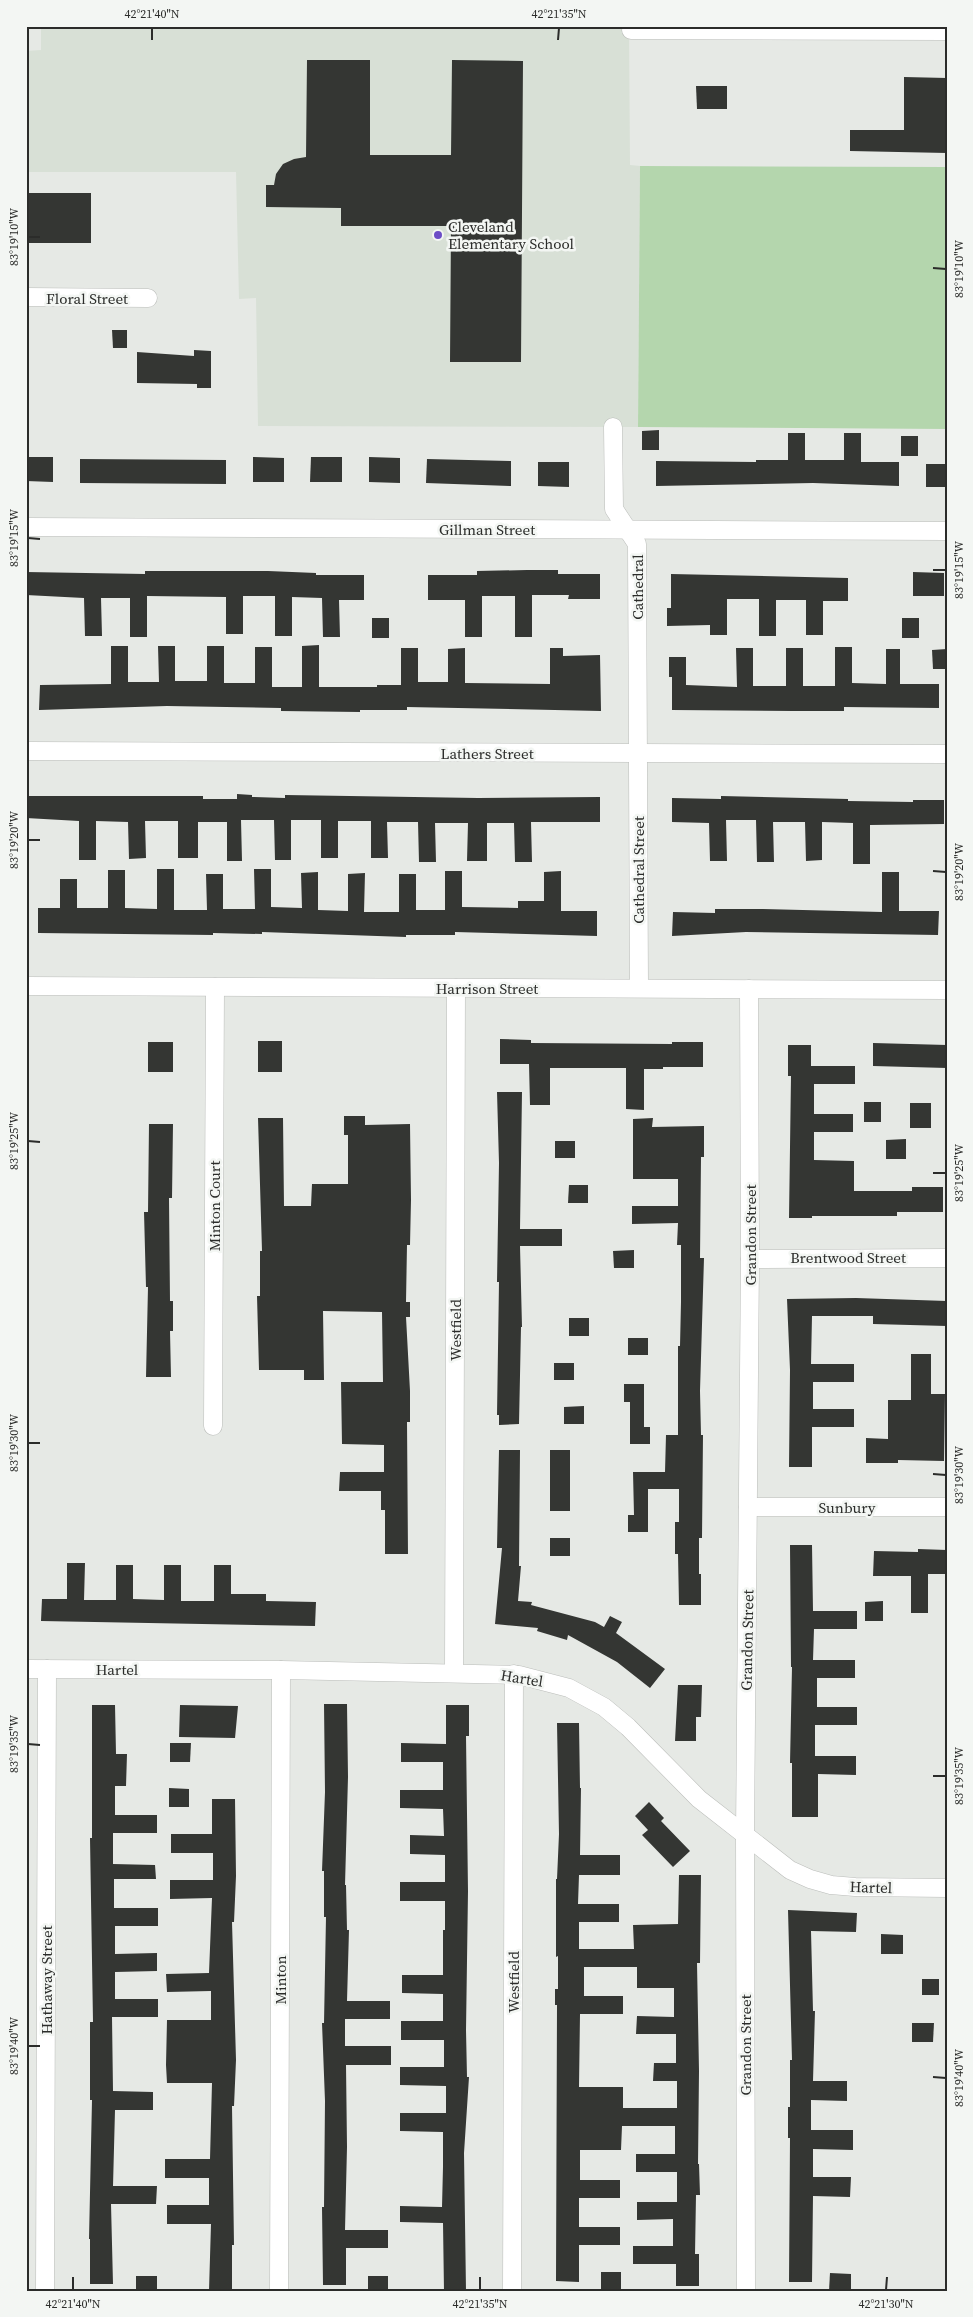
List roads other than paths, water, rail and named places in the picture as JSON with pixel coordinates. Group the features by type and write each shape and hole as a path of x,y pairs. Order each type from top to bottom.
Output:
{"street":[{"path":"631,30 947,31"},
{"name":"Floral Street","path":"26,297 148,298"},
{"name":"Cathedral","path":"613,427 614,509 637,544 638,753"},
{"name":"Gillman Street","path":"26,527 947,531"},
{"name":"Lathers Street","path":"26,751 947,754"},
{"name":"Cathedral Street","path":"638,753 639,988"},
{"name":"Harrison Street","path":"26,986 947,990"},
{"name":"Minton Court","path":"213,1426 215,987"},
{"name":"Westfield","path":"454,1672 456,988"},
{"name":"Grandon Street","path":"746,2291 745,1834 750,1259 749,989"},
{"name":"Brentwood Street","path":"750,1259 947,1258"},
{"name":"Sunbury","path":"748,1507 947,1507"},
{"name":"Hartel","path":"26,1669 280,1670 514,1674 568,1688 604,1707 628,1727 699,1799 790,1870 810,1879 831,1885 947,1888"},
{"name":"Hathaway Street","path":"45,2291 47,1669"},
{"name":"Minton","path":"279,2291 280,1670"},
{"name":"Westfield","path":"512,2291 514,1674"}],"place":[{"name":"Cleveland Elementary School","path":"438,235"}]}
